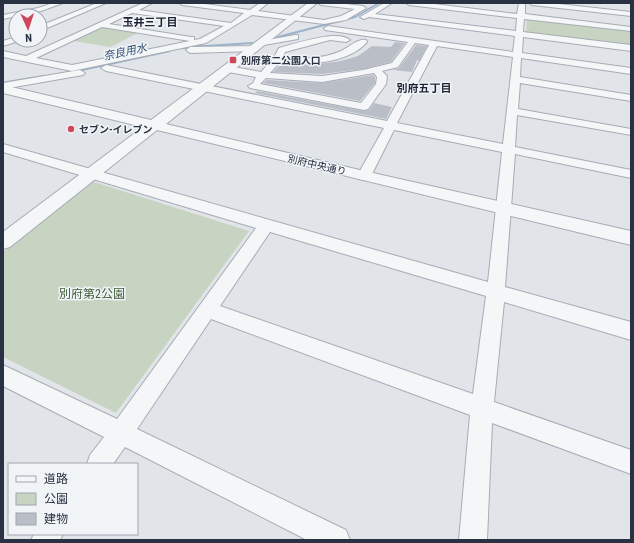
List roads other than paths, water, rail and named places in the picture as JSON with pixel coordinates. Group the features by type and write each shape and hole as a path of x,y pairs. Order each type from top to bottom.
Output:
{"street":[{"path":"4,17 60,3"},
{"path":"26,59 149,3"},
{"path":"182,3 324,22 343,18 363,8 349,5 320,3"},
{"path":"3,54 72,68 203,41 232,25 265,3"},
{"path":"6,236 92,174 313,3"},
{"path":"389,3 350,23 324,29 631,71"},
{"path":"409,3 631,29"},
{"path":"473,540 482,408 496,292 522,3"},
{"path":"532,3 631,14"},
{"path":"50,25 104,4"},
{"path":"122,7 232,25"},
{"path":"367,15 631,48"},
{"path":"50,25 89,30"},
{"path":"102,25 203,41"},
{"path":"3,86 106,68 192,49 233,50 257,46 306,34"},
{"path":"242,96 264,76 276,61 282,50 330,38 367,43 352,51 322,60 276,61"},
{"path":"228,69 264,76 322,79 363,73 395,64 403,48 413,40"},
{"path":"364,176 434,43"},
{"path":"106,68 631,174"},
{"path":"253,86 364,107 381,84 382,76 376,70"},
{"path":"516,79 631,98"},
{"name":"別府中央通り","path":"3,89 364,176 503,207 631,238"},
{"path":"513,111 631,132"},
{"path":"3,148 631,331"},
{"path":"99,463 266,225"},
{"path":"207,309 631,462"},
{"path":"3,375 336,540"}],"waterway":[{"name":"奈良用水","path":"278,37 355,17 379,3"},
{"name":"奈良用水","path":"194,47 252,43"},
{"name":"奈良用水","path":"194,47 201,46"},
{"name":"奈良用水","path":"182,48 194,47"},
{"name":"奈良用水","path":"76,71 169,51"},
{"name":"奈良用水","path":"3,83 45,76"}],"place":[{"name":"別府第二公園入口","path":"233,60"},
{"name":"セブン-イレブン","path":"71,129"}],"district":[{"name":"玉井三丁目","path":"150,22"},
{"name":"別府五丁目","path":"424,88"}],"park label":[{"name":"別府第2公園","path":"92,294"}]}
